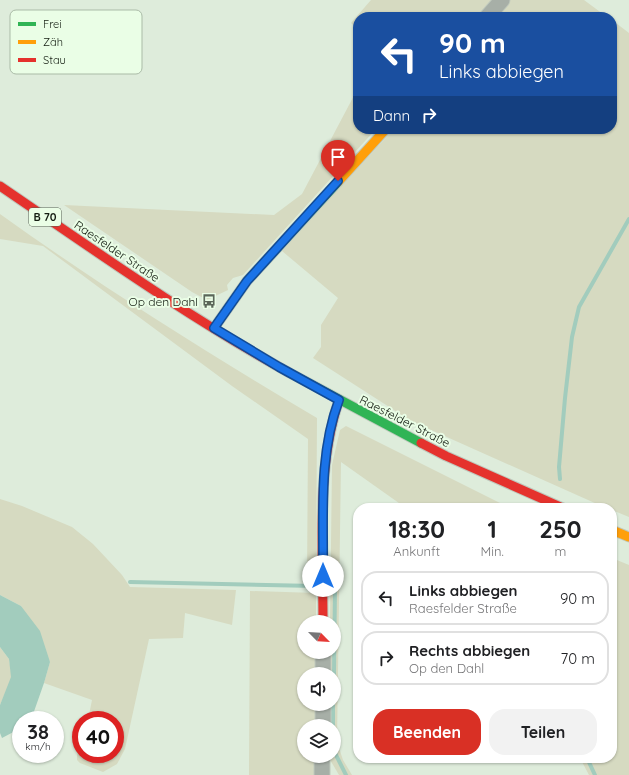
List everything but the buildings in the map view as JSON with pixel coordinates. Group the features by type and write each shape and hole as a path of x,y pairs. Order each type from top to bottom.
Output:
{"main road":[{"path":"214,328 247,281 381,134"},
{"name":"Raesfelder Straße","path":"0,186 90,248 214,328 279,367 446,456 552,503"},
{"path":"323,615 324,483 328,436 333,415 339,400"},
{"path":"617,532 629,537"}],"street":[{"path":"491,12 502,0"},
{"path":"322,763 322,775"}],"green space":[{"path":"371,0 493,0 482,12 361,12"},
{"path":"510,0 584,0 600,12 499,12"},
{"path":"617,24 629,33 629,517 617,512 617,503 595,503 411,421 313,358 321,347 321,325 338,298 282,251 389,134 617,134"},
{"path":"353,97 353,134 371,134 243,275 233,278 227,285 228,290 207,300 192,292 64,205 274,215 302,194"},
{"path":"0,214 77,268 156,319 317,418 316,580 307,580 308,439 232,386 43,246 0,239"},
{"path":"346,426 500,503 399,503 341,462 339,615 330,615 332,465 340,430"},
{"path":"0,499 22,506 72,527 93,544 122,575 130,587 236,590 232,625 185,613 183,638 149,639 124,751 124,711 90,711 92,700 44,683 50,662 21,606 0,595"},
{"path":"617,560 629,565 629,775 589,775 583,763 617,763"},
{"path":"250,591 316,593 316,615 297,615 297,659 315,659 315,667 297,667 297,711 315,711 315,719 297,719 297,763 314,763 314,775 249,775"},
{"path":"0,647 9,659 12,678 0,705"},
{"path":"330,659 338,659 338,667 329,667"},
{"path":"329,711 337,711 337,719 329,719"},
{"path":"341,754 352,775 339,775 332,763 341,763"},
{"path":"80,763 118,763 103,772"}],"water":[{"path":"0,595 21,606 40,631 50,662 34,711 12,711 12,733 2,738 0,733 0,705 11,677 9,659 0,647"}],"waterway":[{"path":"560,479 559,467 565,398 572,337 579,307 629,219"},
{"path":"130,582 316,586"},
{"path":"334,667 335,587"},
{"path":"333,711 333,719"},
{"path":"340,763 346,775"},
{"path":"589,763 595,775"}],"traffic: fast":[{"path":"214,328 247,281 338,182"},
{"path":"288,372 421,443"}],"traffic: slow":[{"path":"338,182 381,134"},
{"path":"617,532 629,537"}],"traffic: jam":[{"path":"0,186 178,306 214,329 288,372"},
{"path":"323,615 322,510 324,481 327,453 339,400"},
{"path":"421,443 446,456 552,503"}],"place":[{"name":"Op den Dahl","path":"209,301"}],"route":[{"path":"323,576 325,467 328,436 333,415 339,400 279,367 214,328 247,281 338,181"}]}
